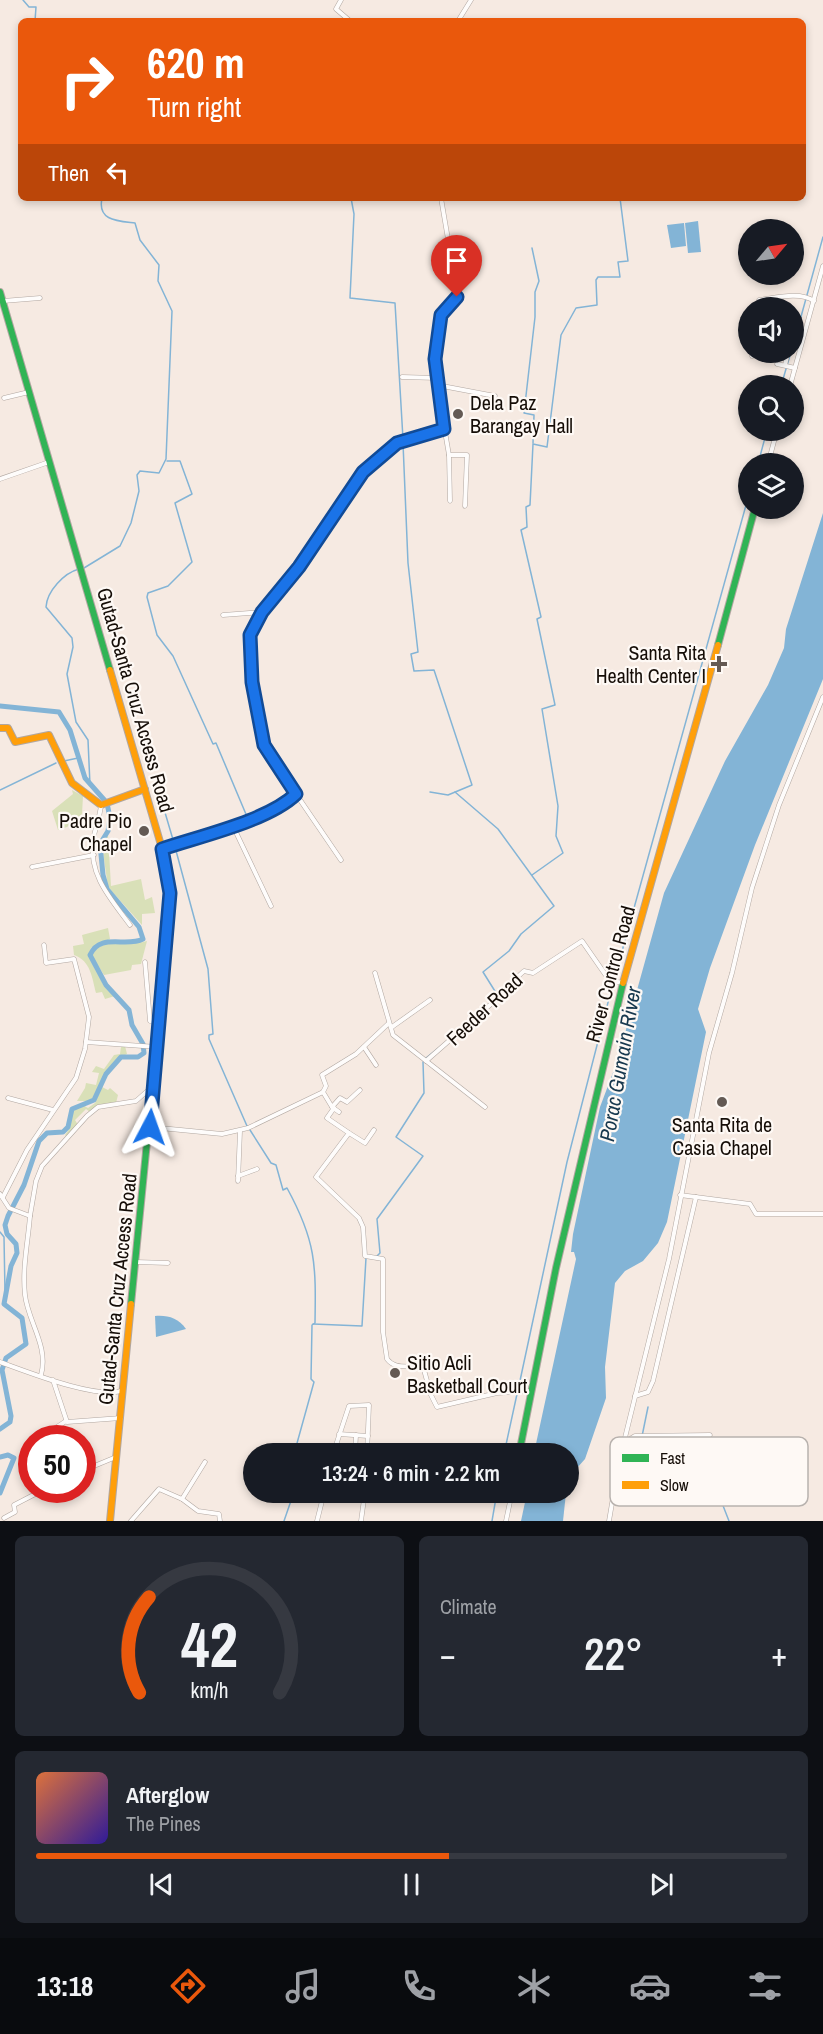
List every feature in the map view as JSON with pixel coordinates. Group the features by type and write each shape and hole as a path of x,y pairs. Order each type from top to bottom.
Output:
{"main road":[{"name":"Gutad-Santa Cruz Access Road","path":"0,292 162,849 170,893 150,1127 110,1521"},
{"name":"River Control Road","path":"521,1443 587,1130 624,983 752,519"},
{"path":"0,728 8,728 15,742 49,735 72,783 104,802 145,789"}],"street":[{"path":"341,0 336,9 346,18"},
{"path":"460,18 471,0"},
{"path":"442,201 457,292 455,300 444,309 440,321 435,359 449,455 450,501"},
{"path":"804,337 823,266"},
{"path":"786,297 806,296 814,300"},
{"path":"3,302 40,298"},
{"path":"793,375 797,363"},
{"path":"777,364 795,368"},
{"path":"402,377 436,378"},
{"path":"437,385 495,396"},
{"path":"4,399 29,392"},
{"path":"341,860 264,745 252,682 250,635 262,612 299,567 351,487 373,462 397,443 444,429"},
{"path":"449,455 468,455 465,506"},
{"path":"0,479 48,462"},
{"path":"223,615 262,612"},
{"path":"625,1437 669,1259 709,1053 732,973 752,888 779,805 823,697"},
{"path":"162,849 233,825 286,803 296,794"},
{"path":"104,802 93,840 93,855 101,887 130,924"},
{"path":"233,825 271,906"},
{"path":"32,867 93,855"},
{"name":"Feeder Road","path":"424,1061 499,998 501,992 524,971 533,973 582,941 607,977 612,981 624,983"},
{"path":"30,1216 9,1208 1,1196 27,1150 76,1078 86,1042 89,1017 74,959 46,963 44,945"},
{"path":"145,962 150,1022 159,1024"},
{"path":"375,973 395,1037 485,1107"},
{"path":"150,1127 222,1134 240,1131 323,1092 326,1086 322,1075 364,1047 390,1025 430,1000"},
{"path":"86,1042 157,1047"},
{"path":"364,1047 376,1065"},
{"path":"41,1376 43,1358 25,1297 25,1251 36,1181 42,1166 90,1113 105,1105 136,1101 153,1086"},
{"path":"360,1090 348,1102 340,1098 327,1118 365,1143 374,1130"},
{"path":"323,1092 333,1108 339,1112"},
{"path":"8,1098 53,1110"},
{"path":"240,1131 238,1178 257,1169"},
{"path":"349,1133 316,1177 359,1218 363,1227 364,1256 383,1259 383,1332 387,1359 397,1366 414,1365 424,1370 437,1407 497,1393 531,1392"},
{"path":"680,1195 750,1204 756,1215 823,1214"},
{"path":"635,1397 648,1392 653,1381 696,1197"},
{"path":"136,1262 168,1263"},
{"path":"0,1362 53,1380 102,1392 124,1390"},
{"path":"53,1380 66,1421"},
{"path":"336,1443 349,1406 352,1404 369,1405 368,1443"},
{"path":"60,1425 66,1421 121,1418"},
{"path":"339,1434 368,1436"},
{"path":"356,1435 356,1443"},
{"path":"639,1437 710,1435"},
{"path":"96,1465 117,1457"},
{"path":"182,1499 205,1462"},
{"path":"131,1521 159,1489 182,1499 198,1512 219,1514 220,1521"},
{"path":"4,1518 15,1512 14,1505 18,1503"},
{"path":"317,1521 322,1503"},
{"path":"361,1521 364,1503"},
{"path":"506,1521 510,1503"},
{"path":"609,1521 612,1506"}],"green space":[{"path":"72,790 83,796 82,814 67,827 58,830 52,811 73,794"},
{"path":"108,835 111,886 141,879 145,900 152,897 155,913 142,914 142,925 108,887 102,845"},
{"path":"108,928 110,939 91,948 88,956 104,986 115,996 105,999 102,992 96,993 90,971 84,961 74,955 73,946 84,944 82,935"},
{"path":"147,941 141,964 132,965 131,970 104,975 92,956 96,950 109,944"},
{"path":"125,1046 127,1054 109,1068 91,1101 77,1101 86,1083 96,1085 99,1073 92,1072 96,1066 104,1069 114,1055 120,1054 121,1047"},
{"path":"102,1087 108,1090 110,1088 118,1095 116,1103 105,1104 90,1112 86,1109 75,1120 78,1125 67,1137 65,1135 70,1128 73,1110 81,1104 88,1108 95,1103"}],"water":[{"path":"698,221 701,252 688,253 685,223"},
{"path":"684,223 686,246 671,248 667,225"},
{"name":"Porac Gumain River","path":"823,513 823,679 755,845 710,968 698,1009 706,1032 667,1222 658,1243 643,1261 625,1271 615,1283 605,1367 606,1398 585,1459 579,1466 579,1443 536,1443 576,1259 574,1252 571,1252 573,1234 600,1107 617,1062 664,893 725,761 768,685 784,648 786,629"},
{"path":"155,1316 172,1318 186,1329 156,1337"},
{"path":"525,1503 565,1503 563,1521 521,1521"}],"waterway":[{"path":"23,0 29,7 36,7 35,18"},
{"path":"84,568 120,546 131,523 139,491 137,475 140,471 159,473 166,459 172,311 158,281 159,265 140,240 135,223 110,218 103,211 102,201"},
{"path":"352,201 354,214 350,298 395,303 403,439"},
{"path":"532,875 563,853 556,836 558,806 542,709 555,705 537,619 541,617 521,530 527,527 526,507 530,505 533,444 547,447 561,335 576,308 597,305 596,280 598,277 620,277 618,262 628,261 620,201"},
{"path":"804,306 823,237"},
{"path":"532,248 539,281 535,292 535,317 524,413 534,415 533,443"},
{"path":"784,375 788,363"},
{"path":"761,453 764,441"},
{"path":"403,443 408,563 418,652 411,654 414,671 434,670 472,785 448,795 430,792"},
{"path":"167,461 180,461 192,494 175,503 192,562 168,586 148,593 147,597 157,635 173,656 213,744 216,743 248,819 237,823"},
{"name":"Porac Gumain River","path":"614,980 742,519"},
{"path":"79,569 57,583 49,595 46,607 72,638 73,647 67,674 76,722 88,740 90,785"},
{"path":"0,706 59,712 70,730 85,778 107,803 110,818 108,831 100,844 103,875 107,889 139,927 143,939 100,944 90,955 106,985 129,1010 132,1025 143,1044 144,1053 138,1057 121,1057 106,1074 94,1100 72,1109 68,1127 63,1132 47,1133 39,1141 24,1185 8,1216 5,1225 7,1234 16,1244 17,1253 11,1266 4,1304 22,1318 26,1344 6,1358 2,1370 11,1416 10,1422 0,1429"},
{"path":"64,761 78,758"},
{"path":"0,790 56,763"},
{"path":"156,782 174,843"},
{"path":"455,792 498,829 554,906 521,934 509,951 483,972 498,996"},
{"path":"278,809 297,800"},
{"path":"185,840 207,833"},
{"path":"175,847 208,969 213,1034 209,1035 209,1039 247,1126"},
{"name":"Porac Gumain River","path":"518,1390 567,1162 613,983"},
{"path":"426,1058 441,1046"},
{"path":"377,1256 380,1253 377,1219 423,1156 396,1137 424,1093 423,1062"},
{"path":"250,1130 271,1163 276,1165 283,1190 287,1188 304,1223 312,1253 315,1323 312,1325 311,1379 314,1382 297,1443"},
{"path":"0,1232 4,1237 5,1292"},
{"path":"313,1324 362,1326 366,1258"},
{"path":"506,1443 517,1394"},
{"path":"642,1437 648,1407"},
{"path":"0,1457 8,1455 14,1458 0,1493"},
{"path":"284,1521 290,1503"},
{"path":"492,1521 495,1503"},
{"path":"723,1506 729,1521"}],"traffic: fast":[{"path":"0,292 110,670"},
{"path":"718,645 752,519"},
{"path":"131,1304 168,929 168,882"},
{"path":"521,1443 556,1268 623,983"}],"traffic: slow":[{"path":"623,983 718,645"},
{"path":"110,670 163,852 168,882"},
{"path":"0,728 8,728 15,742 49,735 72,783 101,805 145,789"},
{"path":"110,1521 131,1304"}],"place":[{"name":"Dela Paz Barangay Hall","path":"458,414"},
{"name":"Santa Rita Health Center I","path":"719,664"},
{"name":"Padre Pio Chapel","path":"144,831"},
{"name":"Santa Rita de Casia Chapel","path":"722,1102"},
{"name":"Sitio Acli Basketball Court","path":"395,1373"}],"route":[{"path":"150,1127 170,893 162,849 233,826 286,803 296,794 264,745 252,682 250,635 262,612 299,567 363,472 397,443 444,429 435,359 441,315 457,297"}]}
